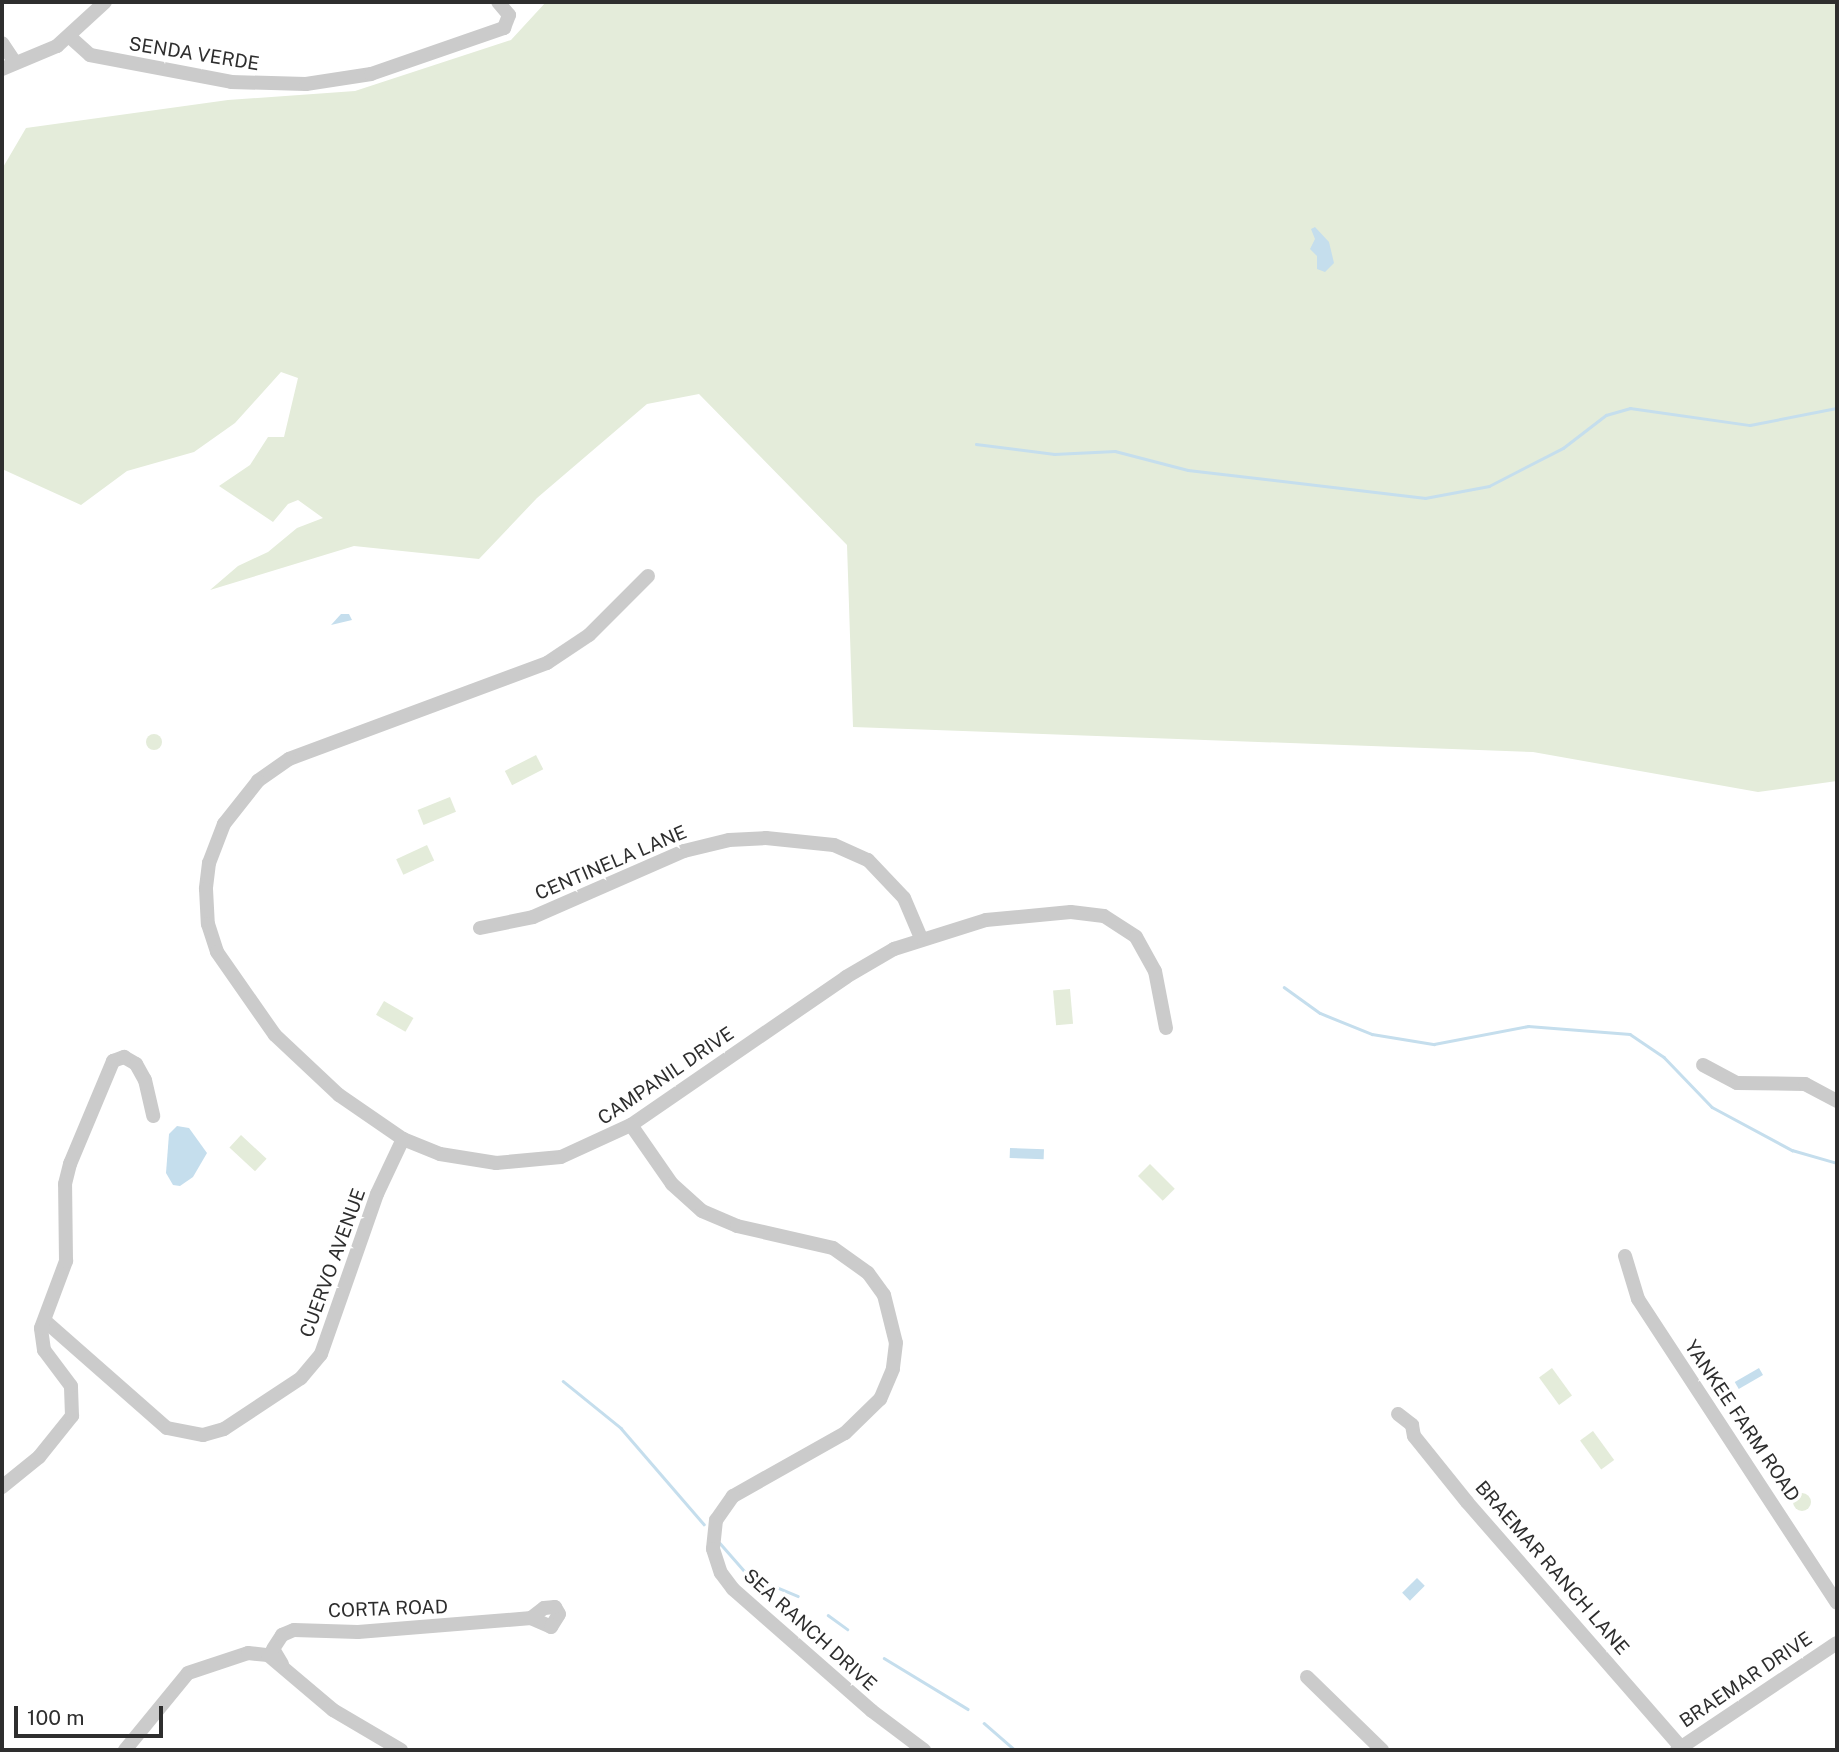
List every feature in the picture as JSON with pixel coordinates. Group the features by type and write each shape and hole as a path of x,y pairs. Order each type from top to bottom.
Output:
{"street":[{"path":"2,69 70,37 105,2"},
{"name":"SENDA VERDE","path":"70,37 90,55 231,82 306,84 395,67 504,28 509,13 498,2"},
{"path":"2,43 15,62"},
{"name":"CAMPANIL DRIVE","path":"648,576 589,635 547,663 289,759 246,792 215,843 206,904 212,938 223,965 253,1009 304,1065 357,1110 402,1139 463,1160 519,1163 582,1151 631,1125 846,977 920,937 986,920 1071,912 1104,916 1128,930 1149,956 1166,1028"},
{"name":"CENTINELA LANE","path":"480,928 533,917 684,852 729,840 766,838 834,845 868,860 904,898 920,937"},
{"path":"2,1487 39,1457 72,1416 71,1385 40,1339 66,1261 65,1184 70,1164 113,1061 124,1057 136,1064 145,1080 153,1116"},
{"path":"1703,1065 1737,1083 1790,1081 1815,1087 1837,1101"},
{"name":"SEA RANCH DRIVE","path":"631,1125 673,1184 702,1211 737,1226 833,1248 856,1262 884,1295 894,1326 895,1353 880,1399 845,1433 733,1496 716,1520 713,1549 721,1573 733,1589 872,1711 924,1750"},
{"name":"CUERVO AVENUE","path":"45,1321 167,1428 204,1435 224,1429 301,1378 321,1354 377,1194 402,1139"},
{"name":"YANKEE FARM ROAD","path":"1625,1256 1638,1299 1837,1603"},
{"name":"BRAEMAR RANCH LANE","path":"1398,1414 1412,1425 1414,1436 1467,1502 1679,1748"},
{"name":"CORTA ROAD","path":"282,1664 273,1649 282,1635 294,1630 372,1632 531,1618"},
{"name":"BRAEMAR DRIVE","path":"1679,1748 1837,1643"},
{"path":"125,1750 172,1689 205,1664 257,1653 282,1664 333,1710 401,1750"},
{"path":"1307,1677 1382,1750"}],"green space":[{"path":"546,2 1837,2 1837,781 1758,792 1533,752 853,727 847,545 699,394 647,404 537,498 479,559 354,546 210,590 238,566 268,552 297,528 323,518 298,500 288,504 273,522 219,486 250,465 268,437 284,437 298,378 281,372 235,423 194,452 127,471 81,505 2,469 2,169 26,128 228,100 355,91 511,40"},
{"path":"154,734 162,742 154,750 146,742"},
{"path":"536,755 543,769 512,785 505,771"},
{"path":"450,797 456,812 424,825 418,810"},
{"path":"427,845 434,860 403,875 396,859"},
{"path":"1070,989 1073,1024 1056,1025 1053,990"},
{"path":"384,1001 413,1018 405,1032 376,1015"},
{"path":"241,1135 267,1159 255,1171 229,1147"},
{"path":"1150,1164 1175,1189 1163,1201 1138,1176"},
{"path":"1552,1368 1572,1396 1559,1405 1539,1377"},
{"path":"1593,1431 1614,1460 1601,1470 1580,1440"},
{"path":"1802,1493 1808,1496 1811,1502 1808,1508 1802,1511 1796,1508 1793,1502 1796,1496"}],"water":[{"path":"1315,227 1329,242 1334,263 1325,272 1317,269 1317,256 1310,249 1315,239 1311,229"},
{"path":"341,614 349,614 352,620 331,625"},
{"path":"177,1126 189,1128 207,1153 193,1177 180,1186 173,1185 166,1173 169,1134"},
{"path":"1010,1148 1044,1149 1044,1159 1010,1158"},
{"path":"1759,1368 1763,1375 1739,1389 1735,1382"},
{"path":"1417,1578 1425,1586 1410,1601 1402,1593"}],"waterway":[{"path":"976,444 1054,454 1115,451 1188,470 1425,498 1489,486 1563,448 1606,415 1630,408 1750,425 1837,408"},
{"path":"1284,987 1320,1013 1372,1034 1434,1044 1528,1026 1630,1034 1664,1057 1712,1107 1792,1150 1837,1163"},
{"path":"563,1381 621,1428 704,1524"},
{"path":"720,1543 748,1575 798,1596"},
{"path":"828,1615 847,1629"},
{"path":"884,1658 968,1709"},
{"path":"984,1723 1015,1750"}]}
